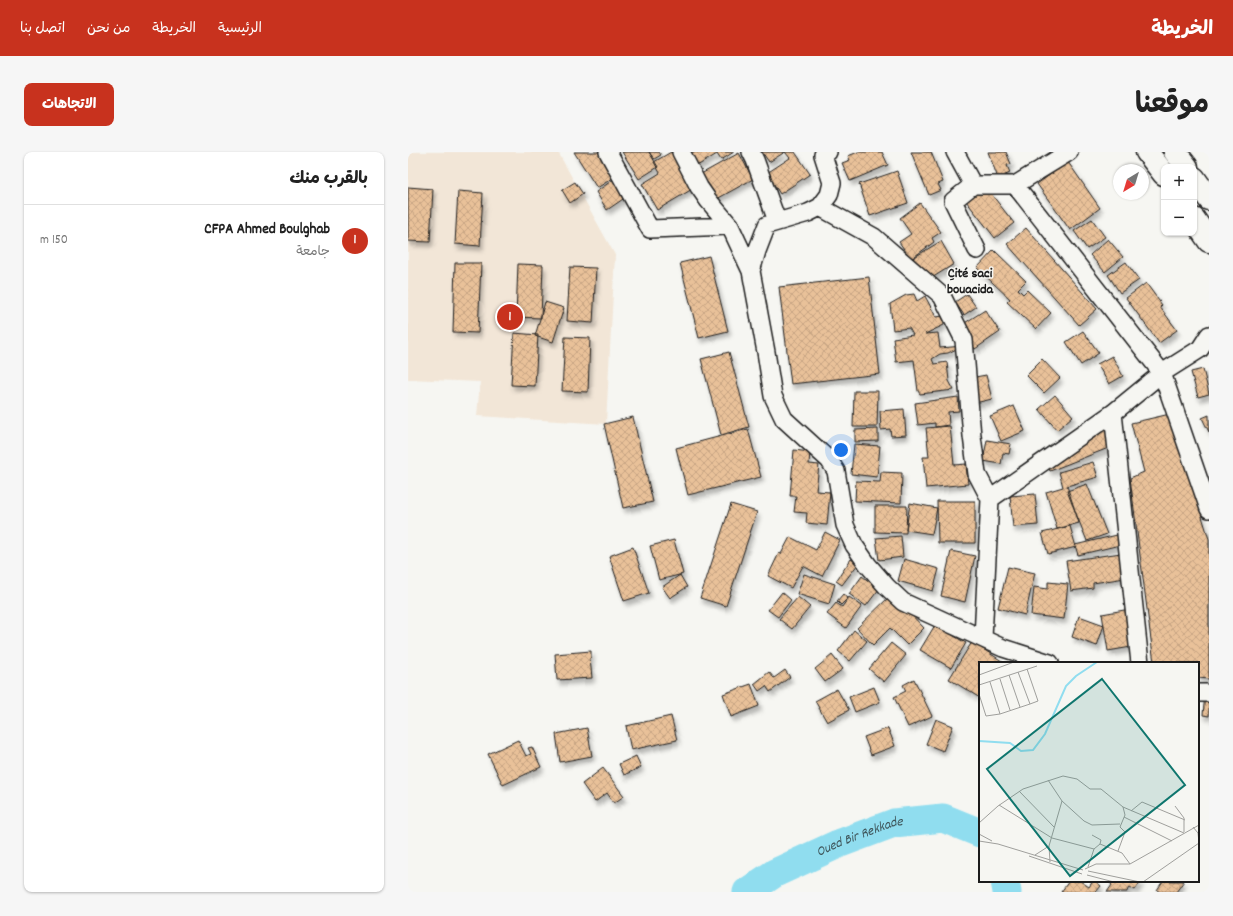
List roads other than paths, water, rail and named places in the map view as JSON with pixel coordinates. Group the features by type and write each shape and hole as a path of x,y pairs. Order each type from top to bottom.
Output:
{"main road":[{"path":"1147,152 1161,170"},
{"path":"1175,152 1185,164"},
{"path":"1197,182 1209,199"},
{"path":"1197,223 1209,241"}],"street":[{"path":"608,152 650,230 730,226"},
{"path":"680,152 699,187 730,226 751,271 773,396 784,419 829,460 836,471 845,525 854,545 868,565 887,587 903,602 1003,648 1047,662"},
{"path":"751,152 777,221"},
{"path":"751,271 767,225 808,213 820,207 829,195 832,183 823,155 828,152"},
{"path":"955,152 973,185"},
{"path":"977,250 953,201 973,185 1015,185 1069,152"},
{"path":"1015,185 1162,373 1209,508"},
{"path":"820,207 874,238 942,296 964,340 972,436 977,474 990,499 983,638"},
{"path":"990,499 1113,413 1162,373 1206,345"},
{"path":"1113,413 1140,662"}],"waterway":[{"name":"Oued Bir Rekkade","path":"747,892 775,873 838,844 894,823 943,818 979,833"},
{"name":"Oued Bir Rekkade","path":"1005,882 1007,892"}],"place":[{"name":"CFPA Ahmed Boulghab","path":"510,317"}],"district":[{"name":"ِCité saci bouacida","path":"970,282"}]}
